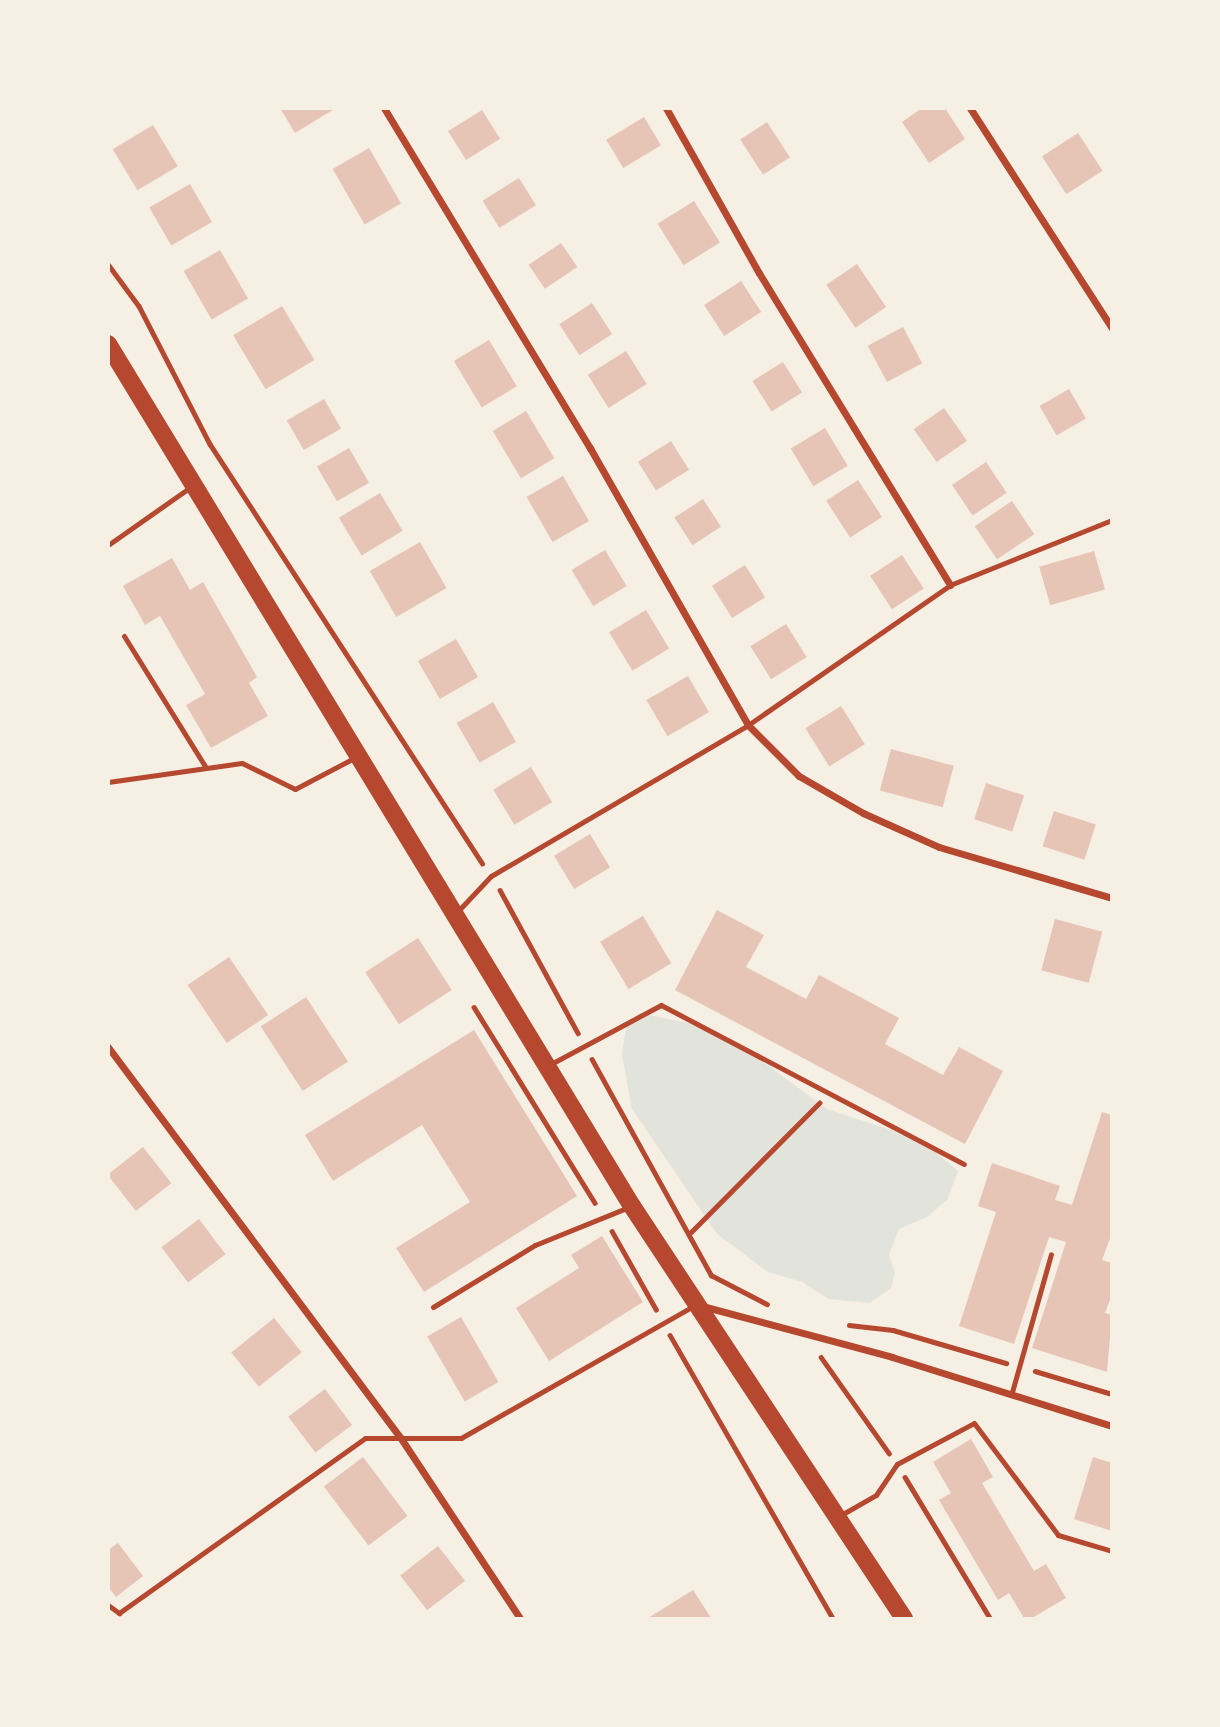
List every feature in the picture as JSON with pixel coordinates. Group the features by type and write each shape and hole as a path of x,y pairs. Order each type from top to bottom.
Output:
{"main road":[{"path":"108,344 632,1206 839,1516 904,1619"}],"street":[{"path":"384,108 590,448 748,726 799,776 863,813 939,848 1111,898"},
{"path":"666,108 759,273 950,585"},
{"path":"970,108 1111,328"},
{"path":"108,1047 400,1437 520,1619"},
{"path":"696,1305 1012,1392 1111,1426"}],"lane":[{"path":"108,545 193,485"},
{"path":"454,916 491,876 748,726 950,585 1111,520"},
{"path":"124,636 205,766"},
{"path":"108,782 205,766 242,763 295,789 357,756"},
{"path":"546,1066 661,1005 827,1095 964,1164"},
{"path":"433,1307 535,1245 632,1206"},
{"path":"1012,1392 1051,1254"},
{"path":"108,1605 119,1613 365,1438 461,1438 696,1305"},
{"path":"839,1516 876,1495 897,1464 974,1423 1058,1535 1111,1551"}],"path":[{"path":"108,264 139,306 210,444 513,907 584,1046 691,1232 711,1275 777,1309"},
{"path":"691,1232 827,1095"},
{"path":"839,1324 893,1330 1111,1394"}],"shaded area":[{"path":"639,1013 693,1024 735,1041 827,1109 891,1130 934,1151 958,1171 947,1200 927,1217 899,1229 889,1255 895,1273 891,1288 870,1303 829,1299 802,1282 768,1272 717,1234 632,1109 622,1054 626,1027"}],"building":[{"path":"280,108 336,108 295,133"},
{"path":"922,108 945,108 965,139 929,163 902,122"},
{"path":"482,110 500,139 466,160 448,131"},
{"path":"644,117 661,145 623,168 606,140"},
{"path":"767,122 790,157 763,175 740,139"},
{"path":"153,125 178,166 137,190 113,149"},
{"path":"1078,133 1103,171 1066,194 1042,156"},
{"path":"369,148 401,203 365,224 333,169"},
{"path":"519,178 536,205 499,228 483,201"},
{"path":"190,184 212,222 171,246 149,208"},
{"path":"694,201 720,243 683,265 658,224"},
{"path":"561,243 577,267 545,289 529,265"},
{"path":"220,250 248,298 212,319 184,271"},
{"path":"857,264 886,307 855,328 826,285"},
{"path":"741,281 761,312 724,336 704,305"},
{"path":"592,303 612,334 579,355 559,324"},
{"path":"282,306 314,360 266,389 233,335"},
{"path":"903,327 922,363 887,382 868,346"},
{"path":"489,340 517,386 482,407 454,361"},
{"path":"626,351 647,384 609,408 588,375"},
{"path":"783,362 802,393 772,412 752,381"},
{"path":"1069,389 1086,418 1057,435 1040,406"},
{"path":"324,399 341,428 304,450 287,420"},
{"path":"944,408 967,441 937,462 914,429"},
{"path":"526,411 554,458 521,478 493,431"},
{"path":"825,428 848,466 813,486 791,449"},
{"path":"671,441 689,470 656,491 638,462"},
{"path":"349,448 369,483 337,501 317,467"},
{"path":"986,462 1007,493 973,516 952,485"},
{"path":"563,476 589,521 553,542 527,497"},
{"path":"858,480 882,517 850,538 826,501"},
{"path":"380,493 403,531 362,555 339,518"},
{"path":"703,499 721,527 692,545 674,518"},
{"path":"1012,501 1034,534 997,559 975,526"},
{"path":"420,542 447,588 396,617 370,571"},
{"path":"605,550 627,586 593,606 572,570"},
{"path":"1094,551 1105,589 1050,605 1039,567"},
{"path":"902,555 924,589 892,609 870,576"},
{"path":"172,558 190,590 203,582 257,677 249,683 268,716 211,748 186,705 205,694 160,616 145,625 123,586"},
{"path":"745,565 765,597 732,618 712,586"},
{"path":"646,610 669,649 632,671 609,632"},
{"path":"786,624 807,657 771,679 750,646"},
{"path":"456,639 478,677 440,699 418,661"},
{"path":"688,676 709,712 667,736 646,700"},
{"path":"493,702 516,742 480,763 457,723"},
{"path":"841,706 865,744 829,766 805,728"},
{"path":"891,749 954,766 943,807 880,791"},
{"path":"531,767 552,802 514,825 493,790"},
{"path":"986,783 1024,795 1012,832 974,819"},
{"path":"1054,811 1096,825 1084,860 1043,846"},
{"path":"590,834 610,867 574,889 554,856"},
{"path":"717,910 764,935 746,967 806,999 819,975 899,1018 885,1044 943,1075 959,1047 1003,1071 965,1144 675,990"},
{"path":"643,916 671,963 628,989 600,942"},
{"path":"1055,919 1102,932 1089,983 1041,970"},
{"path":"418,938 452,990 399,1024 365,972"},
{"path":"229,957 268,1015 227,1043 188,985"},
{"path":"306,997 348,1062 303,1091 261,1026"},
{"path":"474,1030 577,1196 424,1292 396,1248 470,1202 422,1125 333,1181 305,1135"},
{"path":"1102,1112 1112,1115 1112,1233 1102,1260 1112,1263 1112,1294 1105,1313 1112,1315 1107,1372 1032,1348 1066,1242 1049,1237 1014,1344 959,1326 996,1212 978,1206 992,1163 1060,1186 1055,1200 1072,1205"},
{"path":"143,1147 171,1183 136,1211 108,1174"},
{"path":"199,1219 225,1254 188,1282 161,1247"},
{"path":"602,1236 643,1302 549,1361 516,1308 579,1268 571,1255"},
{"path":"461,1317 498,1382 465,1401 427,1336"},
{"path":"274,1318 302,1352 259,1387 231,1353"},
{"path":"325,1389 352,1425 315,1453 288,1417"},
{"path":"971,1439 993,1477 982,1483 1034,1571 1046,1564 1066,1598 1032,1618 1024,1618 1009,1593 998,1600 939,1500 951,1493 933,1462"},
{"path":"363,1457 408,1516 368,1546 324,1486"},
{"path":"1093,1457 1112,1463 1112,1531 1074,1519"},
{"path":"118,1543 143,1576 116,1597 108,1587 108,1550"},
{"path":"438,1546 465,1581 427,1610 400,1576"},
{"path":"693,1590 711,1618 648,1618"}]}
